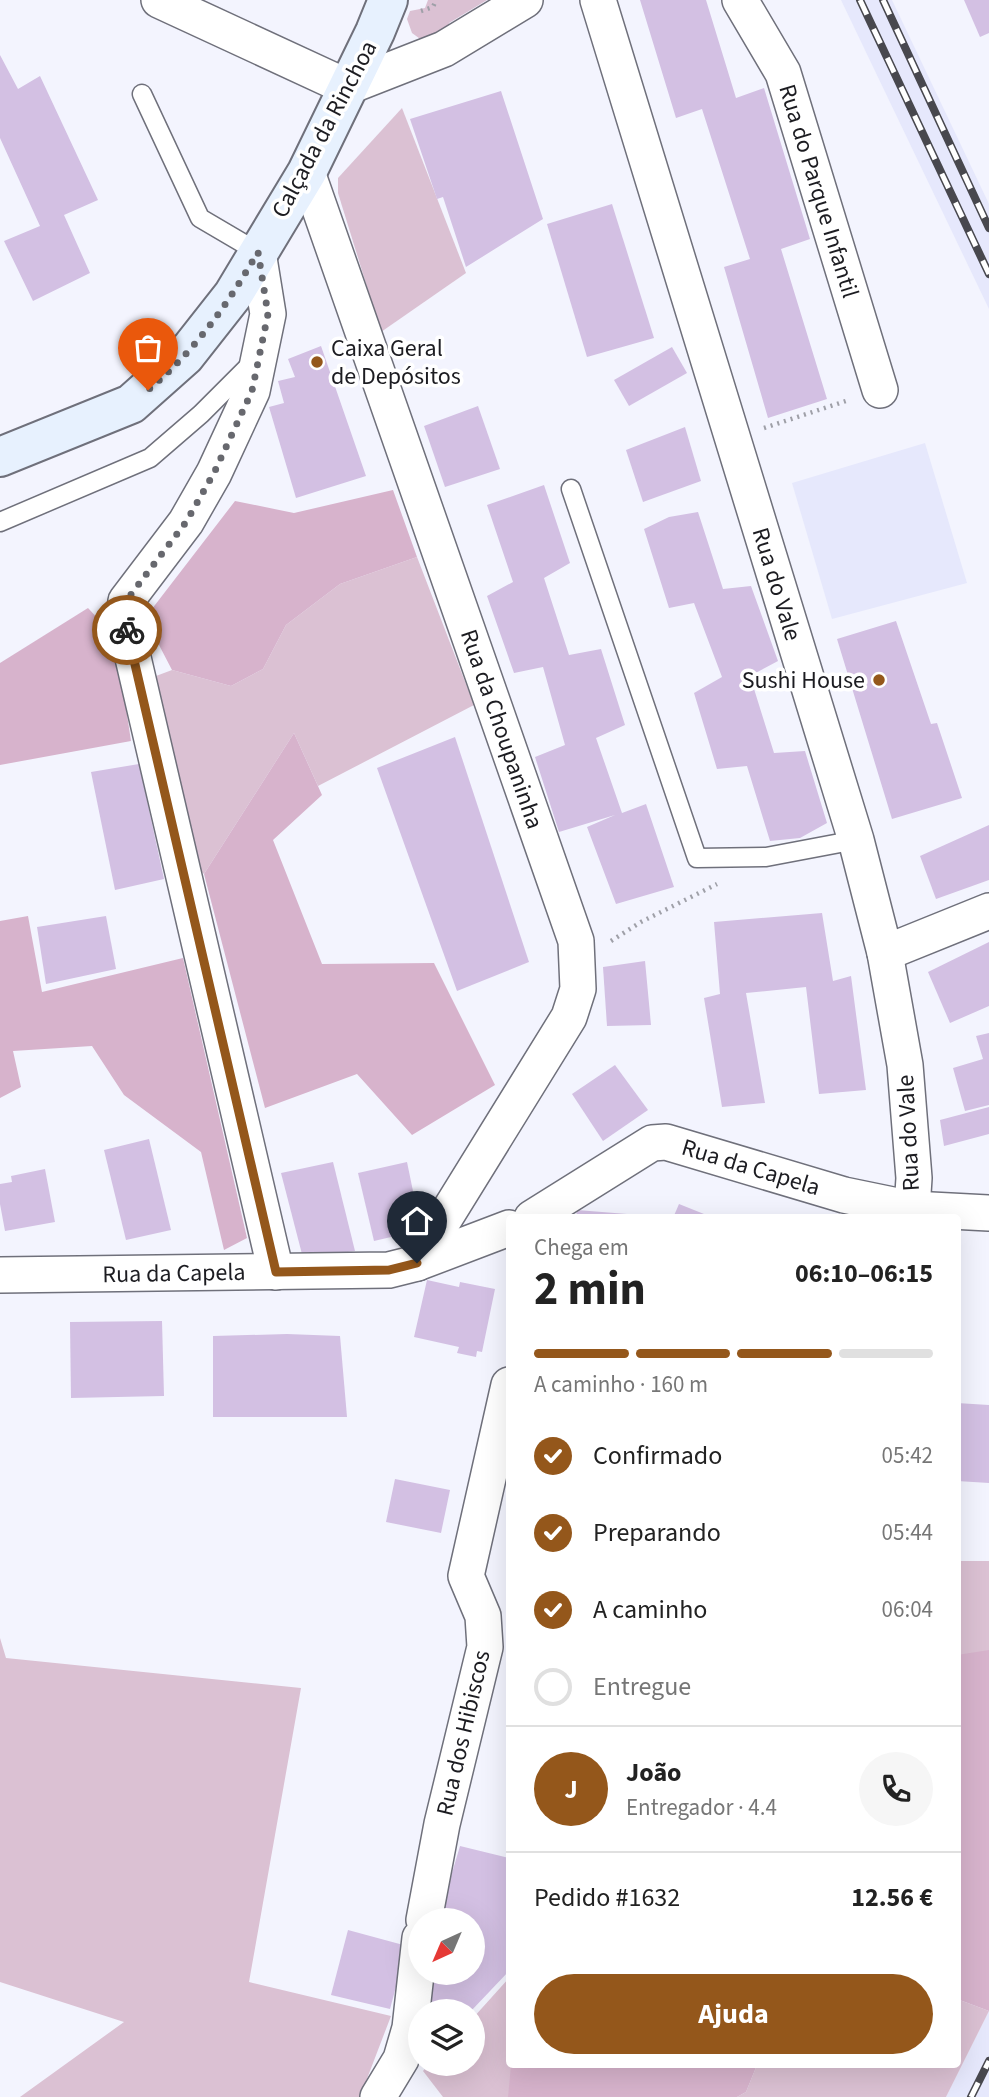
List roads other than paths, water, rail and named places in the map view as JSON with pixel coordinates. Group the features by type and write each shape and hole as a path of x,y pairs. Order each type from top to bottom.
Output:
{"street":[{"path":"159,0 347,87 444,49 525,0"},
{"name":"Calçada da Rinchoa","path":"0,457 131,404 186,356 233,295 307,172 388,0"},
{"name":"Rua do Vale","path":"597,0 856,839 885,953 905,1065 914,1178 910,1214"},
{"name":"Rua do Parque Infantil","path":"740,0 783,73 880,390"},
{"name":"Rua da Choupaninha","path":"307,172 576,941 578,989 569,1017 417,1263"},
{"path":"258,252 268,314 252,391 214,473 186,522 126,601 124,619 276,1272"},
{"path":"885,953 989,911"},
{"name":"Rua da Capela","path":"538,1214 652,1143 666,1142 910,1214 989,1213"},
{"name":"Rua da Capela","path":"0,1276 389,1270 417,1263 506,1229"},
{"name":"Rua dos Hibiscos","path":"426,1908 442,1824 485,1647 483,1616 466,1576 506,1398"},
{"path":"378,2097 401,2059 410,2028 415,1985"}],"lane":[{"path":"142,94 201,219 258,252"},
{"path":"0,522 150,458 201,414 259,356"},
{"path":"571,489 697,858 766,857 856,839"}],"railway":[{"path":"860,0 989,274"},
{"path":"883,0 989,228"},
{"path":"971,2097 989,2061"}],"place":[{"name":"Caixa Geral de Depósitos","path":"317,362"},
{"name":"Sushi House","path":"879,680"}]}
